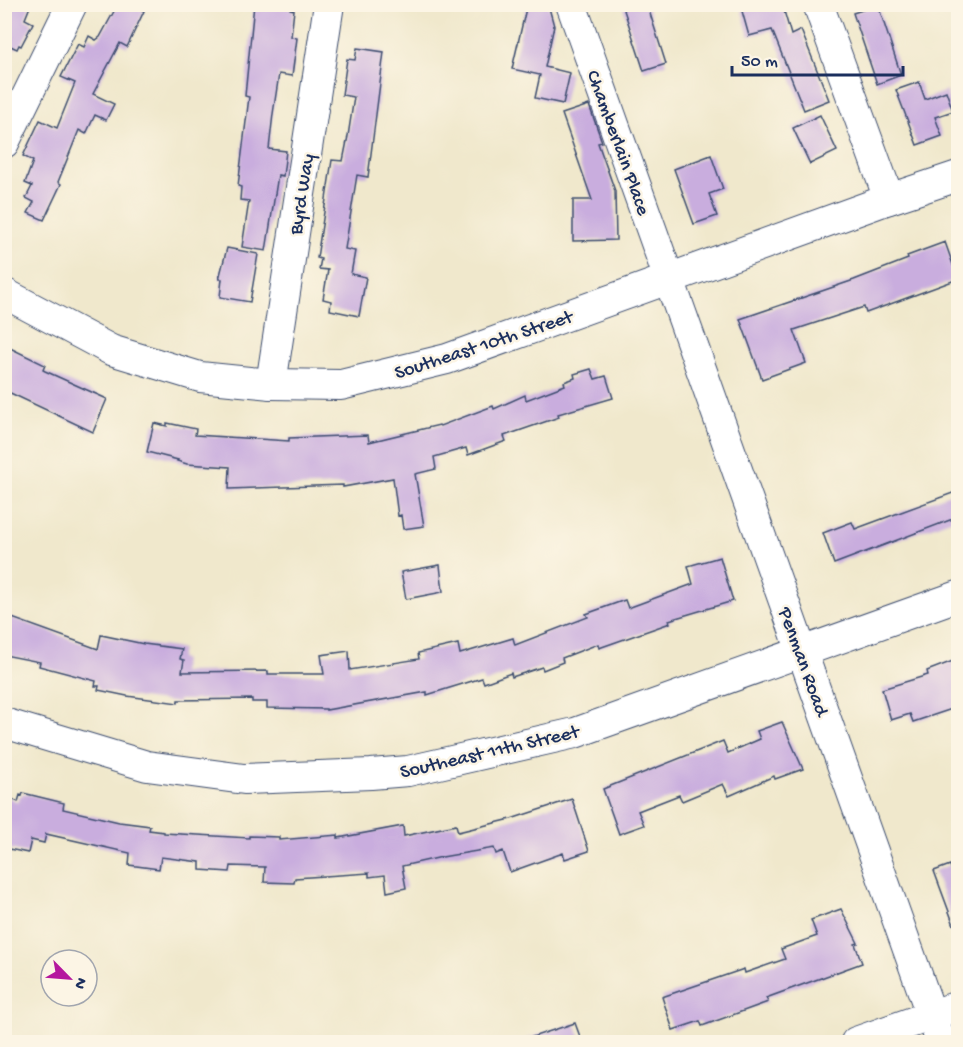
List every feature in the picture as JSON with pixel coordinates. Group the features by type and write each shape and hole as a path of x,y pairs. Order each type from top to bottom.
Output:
{"street":[{"path":"4,143 72,4"},
{"name":"Byrd Way","path":"272,384 329,4"},
{"name":"Chamberlain Place","path":"571,4 669,279"},
{"path":"818,4 889,199"},
{"name":"Southeast 10th Street","path":"4,293 111,350 200,377 272,384 341,385 419,367 958,176"},
{"name":"Penman Road","path":"669,279 802,652 944,1021"},
{"name":"Southeast 11th Street","path":"4,723 147,766 244,779 408,771 575,733 958,596"},
{"path":"856,1042 944,1021"}],"building":[{"path":"13,4 31,4 25,19 33,23 21,46 19,45 17,49 4,43 4,21"},
{"path":"118,4 131,4 144,11 127,47 120,43 93,94 114,104 106,120 95,115 86,134 79,130 58,182 61,184 44,220 28,213 34,202 26,198 32,186 25,183 33,161 23,156 40,120 57,128 75,83 61,77 78,44 84,47 89,36 96,40 100,37"},
{"path":"254,4 291,4 290,9 294,10 291,37 297,38 292,76 279,74 273,114 269,149 286,151 283,176 278,175 266,251 242,247 249,201 240,200 241,187 238,186 249,97 245,96"},
{"path":"527,4 548,4 554,26 545,67 570,73 563,104 535,98 540,75 512,69"},
{"path":"622,4 647,4 666,64 644,71"},
{"path":"740,4 782,4 791,35 801,30 829,100 804,110 772,30 749,36"},
{"path":"878,5 901,75 877,84 853,13"},
{"path":"357,48 384,52 368,177 357,175 345,249 355,251 351,274 366,277 359,316 330,310 331,301 323,299 328,270 319,269 321,259 317,258 332,160 343,161 354,97 342,95 347,59 355,60"},
{"path":"919,82 925,99 946,91 953,111 935,117 942,136 917,145 896,90"},
{"path":"589,105 602,142 598,143 615,191 616,240 573,241 573,200 592,200 562,114"},
{"path":"820,115 837,151 810,164 793,128"},
{"path":"711,155 723,189 709,194 717,216 694,224 674,169"},
{"path":"945,242 958,279 866,313 864,307 794,330 806,363 762,379 740,319 854,280"},
{"path":"227,248 258,254 250,302 220,297 222,279 219,279"},
{"path":"4,345 45,365 43,370 107,399 93,432 4,390"},
{"path":"591,369 595,379 606,376 613,398 558,414 559,417 504,436 506,441 468,455 466,448 434,457 436,469 415,474 424,526 403,529 401,515 398,516 393,478 343,487 343,485 229,489 230,467 187,464 147,452 154,423 167,426 167,423 196,429 195,435 289,441 289,438 368,435 369,442 440,426 493,406 494,409 525,395 526,400 565,385 564,382 575,378 574,374"},
{"path":"958,491 958,517 834,564 823,533 852,522 855,529"},
{"path":"720,557 733,601 669,620 670,623 599,648 598,644 562,658 563,662 543,670 542,667 512,677 511,673 484,683 482,678 427,695 427,692 326,710 267,708 267,702 252,702 252,699 178,700 178,703 127,696 98,690 99,686 95,686 96,681 39,666 40,662 4,655 4,615 98,649 101,635 182,649 180,659 184,660 182,672 268,671 268,674 324,674 321,655 349,651 350,670 419,659 418,653 458,644 460,654 513,638 515,645 588,617 586,614 625,600 628,608 693,584 688,566"},
{"path":"440,565 443,592 406,599 401,572"},
{"path":"958,659 958,707 913,722 910,714 891,720 882,689 928,675 927,671"},
{"path":"782,722 803,769 775,779 774,776 729,796 723,784 682,801 679,795 638,811 644,825 619,834 603,789 723,741 728,753 760,739 757,731"},
{"path":"23,793 64,803 63,809 119,822 150,826 149,830 164,833 249,838 249,836 279,837 279,840 338,835 338,838 403,826 404,836 456,825 458,832 511,819 572,799 589,851 565,859 563,853 510,872 503,851 496,854 494,848 442,857 402,866 406,888 387,892 385,875 369,877 369,873 295,878 294,883 264,882 265,867 231,866 230,872 200,870 200,862 161,857 159,869 129,865 130,853 46,834 44,843 31,840 28,853 4,848 4,795 18,802"},
{"path":"950,865 958,887 958,924 954,925 934,871"},
{"path":"841,909 858,943 855,944 862,963 766,998 768,1002 702,1026 700,1021 673,1030 662,997 744,969 745,973 785,959 781,949 817,936 811,920"},
{"path":"575,1023 582,1042 526,1042 526,1039"}]}
